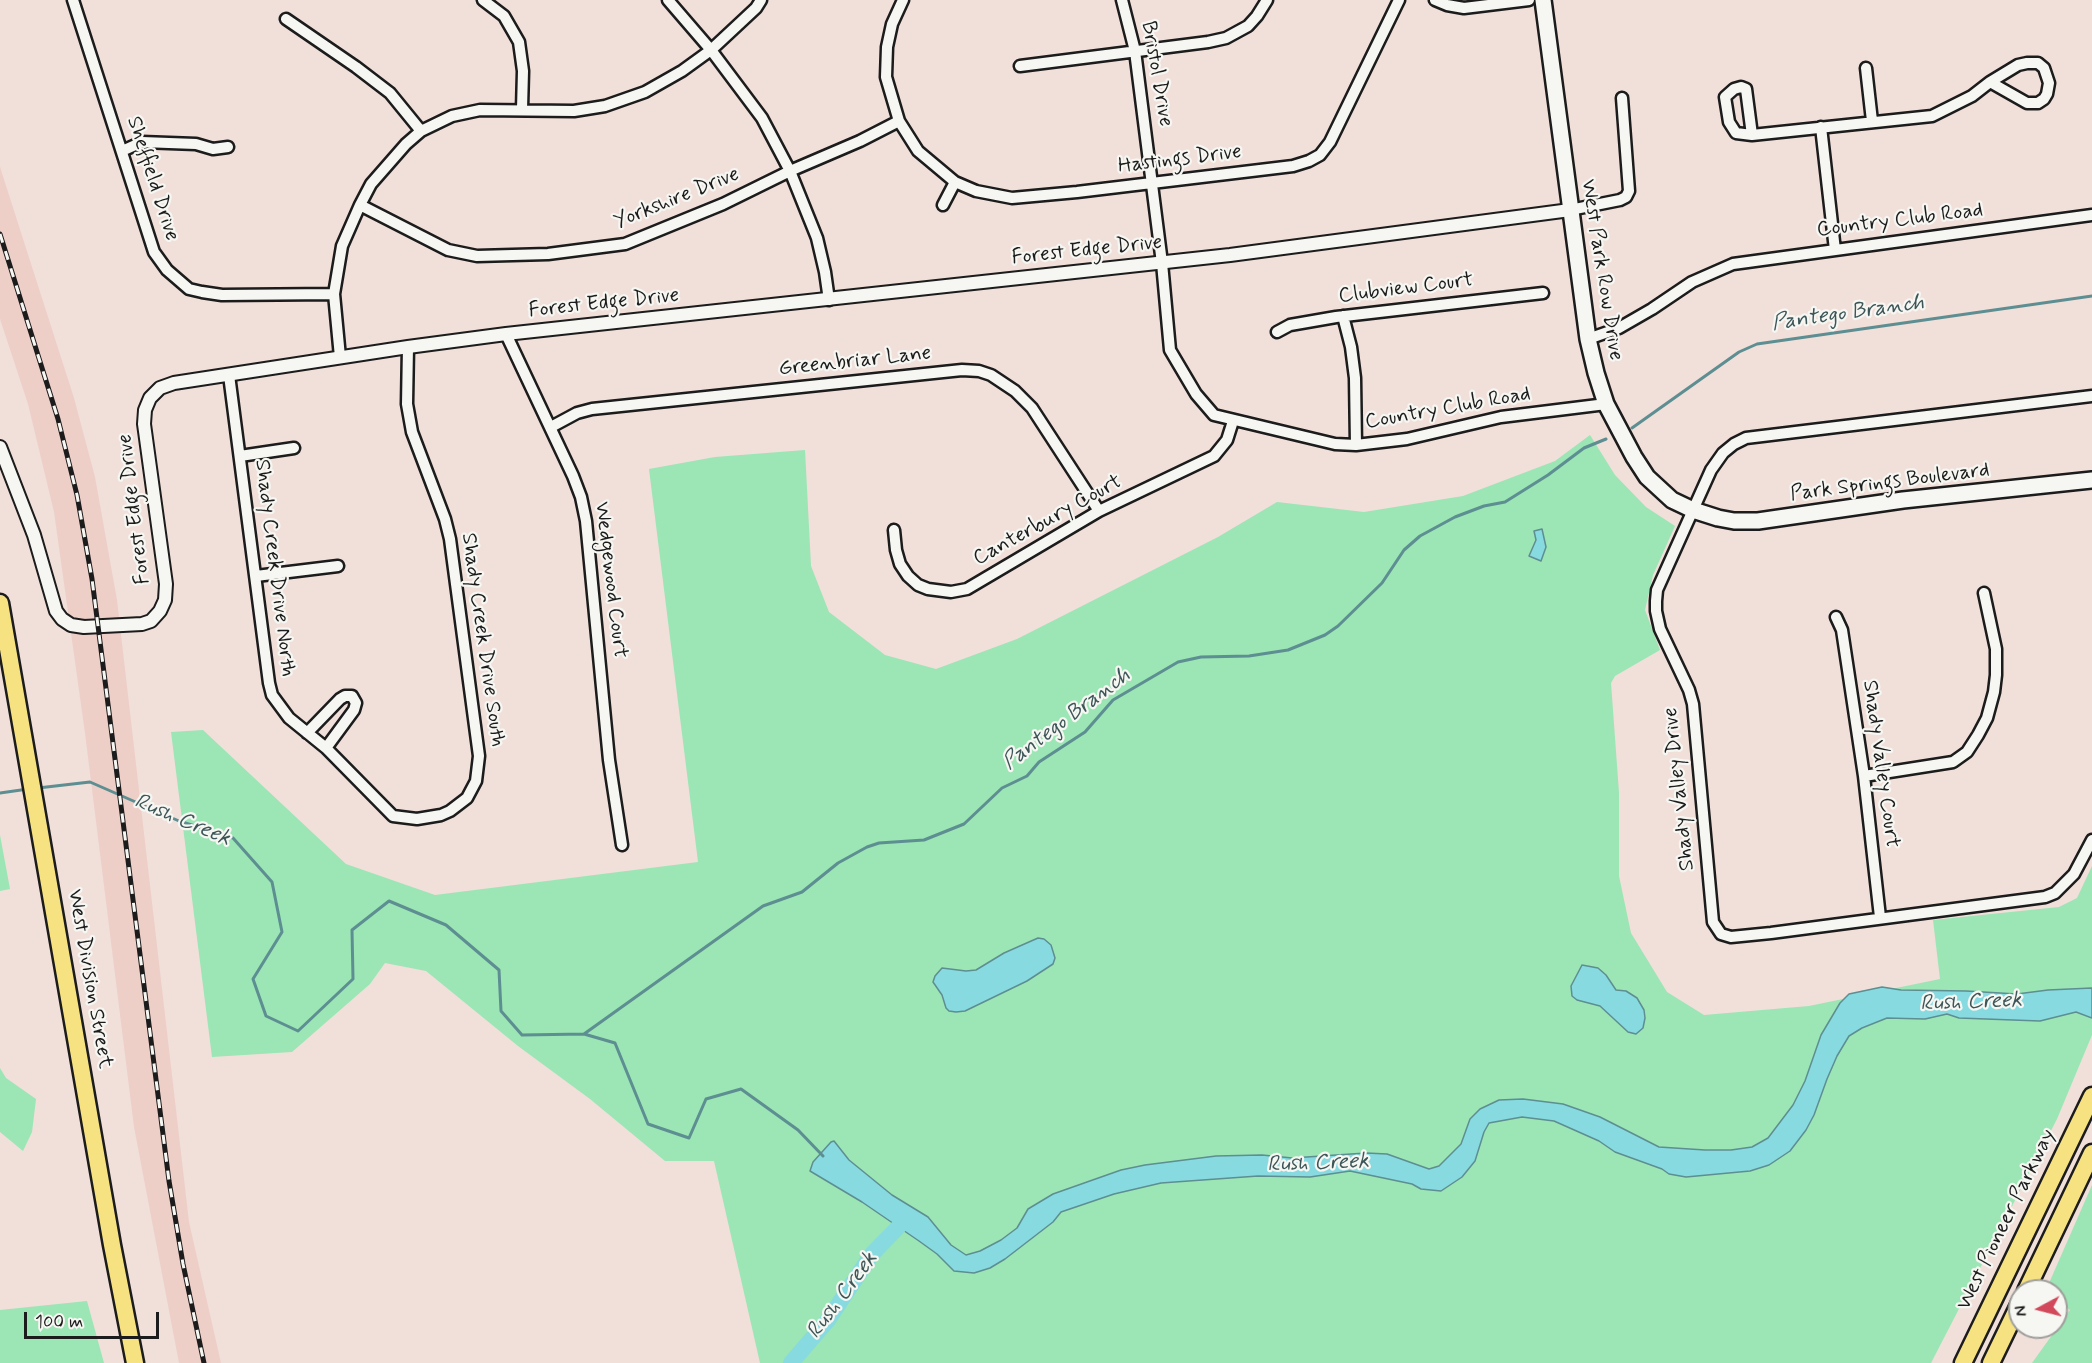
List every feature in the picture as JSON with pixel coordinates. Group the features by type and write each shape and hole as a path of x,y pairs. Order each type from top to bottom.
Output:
{"main road":[{"name":"West Park Row Drive","path":"1543,0 1588,339 1596,373 1606,404 1647,477 1672,500 1694,510"},
{"name":"Park Springs Boulevard","path":"1694,510 1734,521 1758,521 1903,500 2092,480"},
{"name":"West Division Street","path":"0,603 110,1233 135,1363"},
{"name":"West Pioneer Parkway","path":"1963,1363 2092,1096"},
{"path":"2032,1279 2092,1153"},
{"path":"1991,1363 2008,1328"}],"street":[{"name":"Sheffield Drive","path":"73,0 154,252 166,270 189,289 222,295 334,294"},
{"path":"483,0 504,16 519,42 523,71 522,109"},
{"path":"668,0 711,50 762,118 790,171 817,238 829,300"},
{"path":"340,357 334,294 342,246 371,184 422,131 452,116 480,110 574,111 605,106 645,92 682,71 711,50 756,8 761,0"},
{"name":"Hastings Drive","path":"903,0 892,24 887,47 886,77 899,121 918,151 955,182 976,191 1012,198 1293,166 1309,161 1320,155 1330,142 1376,43 1399,0"},
{"name":"Bristol Drive","path":"1122,0 1135,51 1162,263"},
{"path":"1020,66 1226,38 1248,26 1267,0"},
{"path":"1435,0 1464,8 1529,0"},
{"path":"286,19 390,93 422,131"},
{"path":"1752,135 1932,116 1972,96 1990,82 2018,65 2027,63 2038,63 2044,68 2049,83 2044,99 2038,103 2027,103 1990,82"},
{"path":"1866,68 1872,121"},
{"path":"1570,210 1620,201 1629,191 1622,98"},
{"name":"Yorkshire Drive","path":"360,205 448,250 477,256 548,254 625,244 723,204 899,121"},
{"path":"1821,128 1834,250"},
{"path":"122,151 142,141 196,144 213,149 228,147"},
{"path":"944,205 955,182"},
{"name":"Forest Edge Drive","path":"0,447 34,535 56,611 62,619 77,626 142,624 151,621 160,611 165,600 166,584 144,424 150,398 160,388 174,382 506,334 1162,263 1570,210"},
{"name":"Country Club Road","path":"1588,339 1619,328 1692,282 1733,264 2092,215"},
{"name":"Country Club Road","path":"1162,263 1170,350 1175,362 1208,410 1220,418 1335,444 1356,445 1407,440 1502,417 1606,404"},
{"name":"Clubview Court","path":"1277,332 1290,325 1343,316 1542,293"},
{"path":"1343,316 1351,347 1355,378 1356,445"},
{"name":"Wedgewood Court","path":"506,334 573,476 586,521 609,760 622,845"},
{"name":"Shady Creek Drive South","path":"408,347 407,404 412,432 445,519 459,598 479,756 476,781 467,798"},
{"name":"Greenbriar Lane","path":"551,427 577,413 592,409 962,370 979,371 991,375 1015,391 1032,408 1099,511"},
{"name":"Shady Creek Drive North","path":"230,375 272,695 289,718 326,748 393,816 417,819 441,815 467,798"},
{"name":"Shady Valley Drive","path":"2092,396 1746,438 1723,453 1712,470 1658,590 1656,611 1660,629 1689,690 1693,704 1713,922 1721,934 1731,937 2045,897 2055,893 2074,874 2092,840"},
{"name":"Canterbury Court","path":"894,530 900,564 918,585 928,590 960,591 967,589 1099,511 1214,456 1227,440 1233,421"},
{"path":"240,456 294,448"},
{"path":"256,576 338,566"},
{"path":"1864,776 1953,762 1967,752 1987,718 1996,675 1996,649 1984,593"},
{"name":"Shady Valley Court","path":"1836,616 1842,630 1864,776 1880,917"},
{"path":"307,733 340,699 352,696 356,703 354,710 326,748"}],"shaded area":[{"path":"0,167 74,398 95,477 117,600 189,1222 221,1363 179,1363 134,1127 85,733 54,512 28,404 0,319"}],"green space":[{"path":"1590,435 1615,475 1646,507 1675,526 1653,575 1645,610 1660,650 1615,676 1611,683 1619,793 1619,876 1631,933 1667,992 1704,1015 1809,1006 1940,979 1933,920 2059,907 2077,898 2092,866 2092,1035 2057,1119 1931,1363 760,1363 714,1161 665,1161 590,1099 518,1046 426,971 385,963 370,984 292,1052 212,1057 171,732 203,730 346,864 435,895 698,862 649,469 715,457 805,450 811,566 829,612 885,655 936,669 1017,639 1218,537 1277,502 1364,512 1463,496 1555,461"},
{"path":"0,835 10,889 0,891"},
{"path":"0,1068 6,1078 36,1099 32,1132 23,1151 0,1132"},
{"path":"2092,1185 2092,1363 2032,1363 2049,1339 2068,1339 2068,1313 2070,1310 2068,1308 2068,1279 2051,1279"},
{"path":"87,1301 104,1363 0,1363 0,1310"}],"water":[{"path":"1542,529 1546,547 1541,561 1529,556 1536,540 1534,531"},
{"path":"1038,938 1044,939 1051,945 1055,958 1053,964 1027,981 965,1011 949,1011 946,1008 942,995 933,982 942,968 976,970 1004,953"},
{"path":"1582,965 1598,968 1616,990 1626,991 1637,998 1644,1010 1643,1028 1636,1034 1628,1032 1600,1006 1577,1000 1572,996 1571,986"},
{"path":"1882,987 1901,990 2017,994 2092,988 2092,1018 2076,1012 2040,1021 1959,1018 1947,1014 1925,1019 1887,1018 1862,1028 1849,1036 1837,1056 1814,1115 1790,1151 1769,1165 1750,1171 1686,1177 1669,1174 1662,1169 1615,1152 1599,1141 1554,1121 1522,1117 1489,1123 1475,1161 1462,1177 1441,1191 1421,1189 1412,1184 1350,1171 1310,1177 1258,1176 1161,1183 1114,1194 1061,1212 1053,1222 1005,1259 990,1268 974,1273 954,1271 937,1254 919,1241 862,1202 810,1171 813,1162 834,1141 849,1160 892,1195 928,1217 951,1245 966,1255 980,1251 1001,1240 1017,1228 1028,1209 1053,1194 1121,1170 1145,1165 1216,1156 1262,1155 1292,1158 1366,1153 1387,1154 1429,1169 1439,1166 1461,1144 1470,1119 1480,1109 1499,1100 1523,1099 1563,1104 1600,1117 1659,1147 1731,1150 1752,1147 1768,1138 1793,1105 1805,1081 1821,1035 1840,1003 1849,994"}],"waterway":[{"name":"Pantego Branch","path":"1632,428 1739,352 1757,344 2092,296"},
{"name":"Pantego Branch","path":"584,1034 763,906 802,892 838,863 879,843 924,840 964,824 1002,788 1027,776 1039,762 1085,732 1113,700 1178,662 1201,657 1249,656 1288,650 1325,635 1338,626 1382,583 1404,550 1420,536 1455,517 1484,506 1505,502 1548,475 1584,448 1606,439"},
{"name":"Rush Creek","path":"38,788 90,782 179,821 233,838 272,882 282,932 253,979 266,1016 298,1031 353,979 352,930 389,901 446,925 499,970 501,1011 522,1035 584,1034 615,1043 648,1124 689,1138 706,1099 741,1089 798,1130 823,1156"},
{"name":"Rush Creek","path":"0,793 28,789"},
{"name":"Rush Creek","path":"791,1363 828,1320 872,1254 906,1219 915,1225"}],"railway":[{"path":"0,234 58,419 77,495 92,579 169,1181 183,1264 204,1363"}]}
